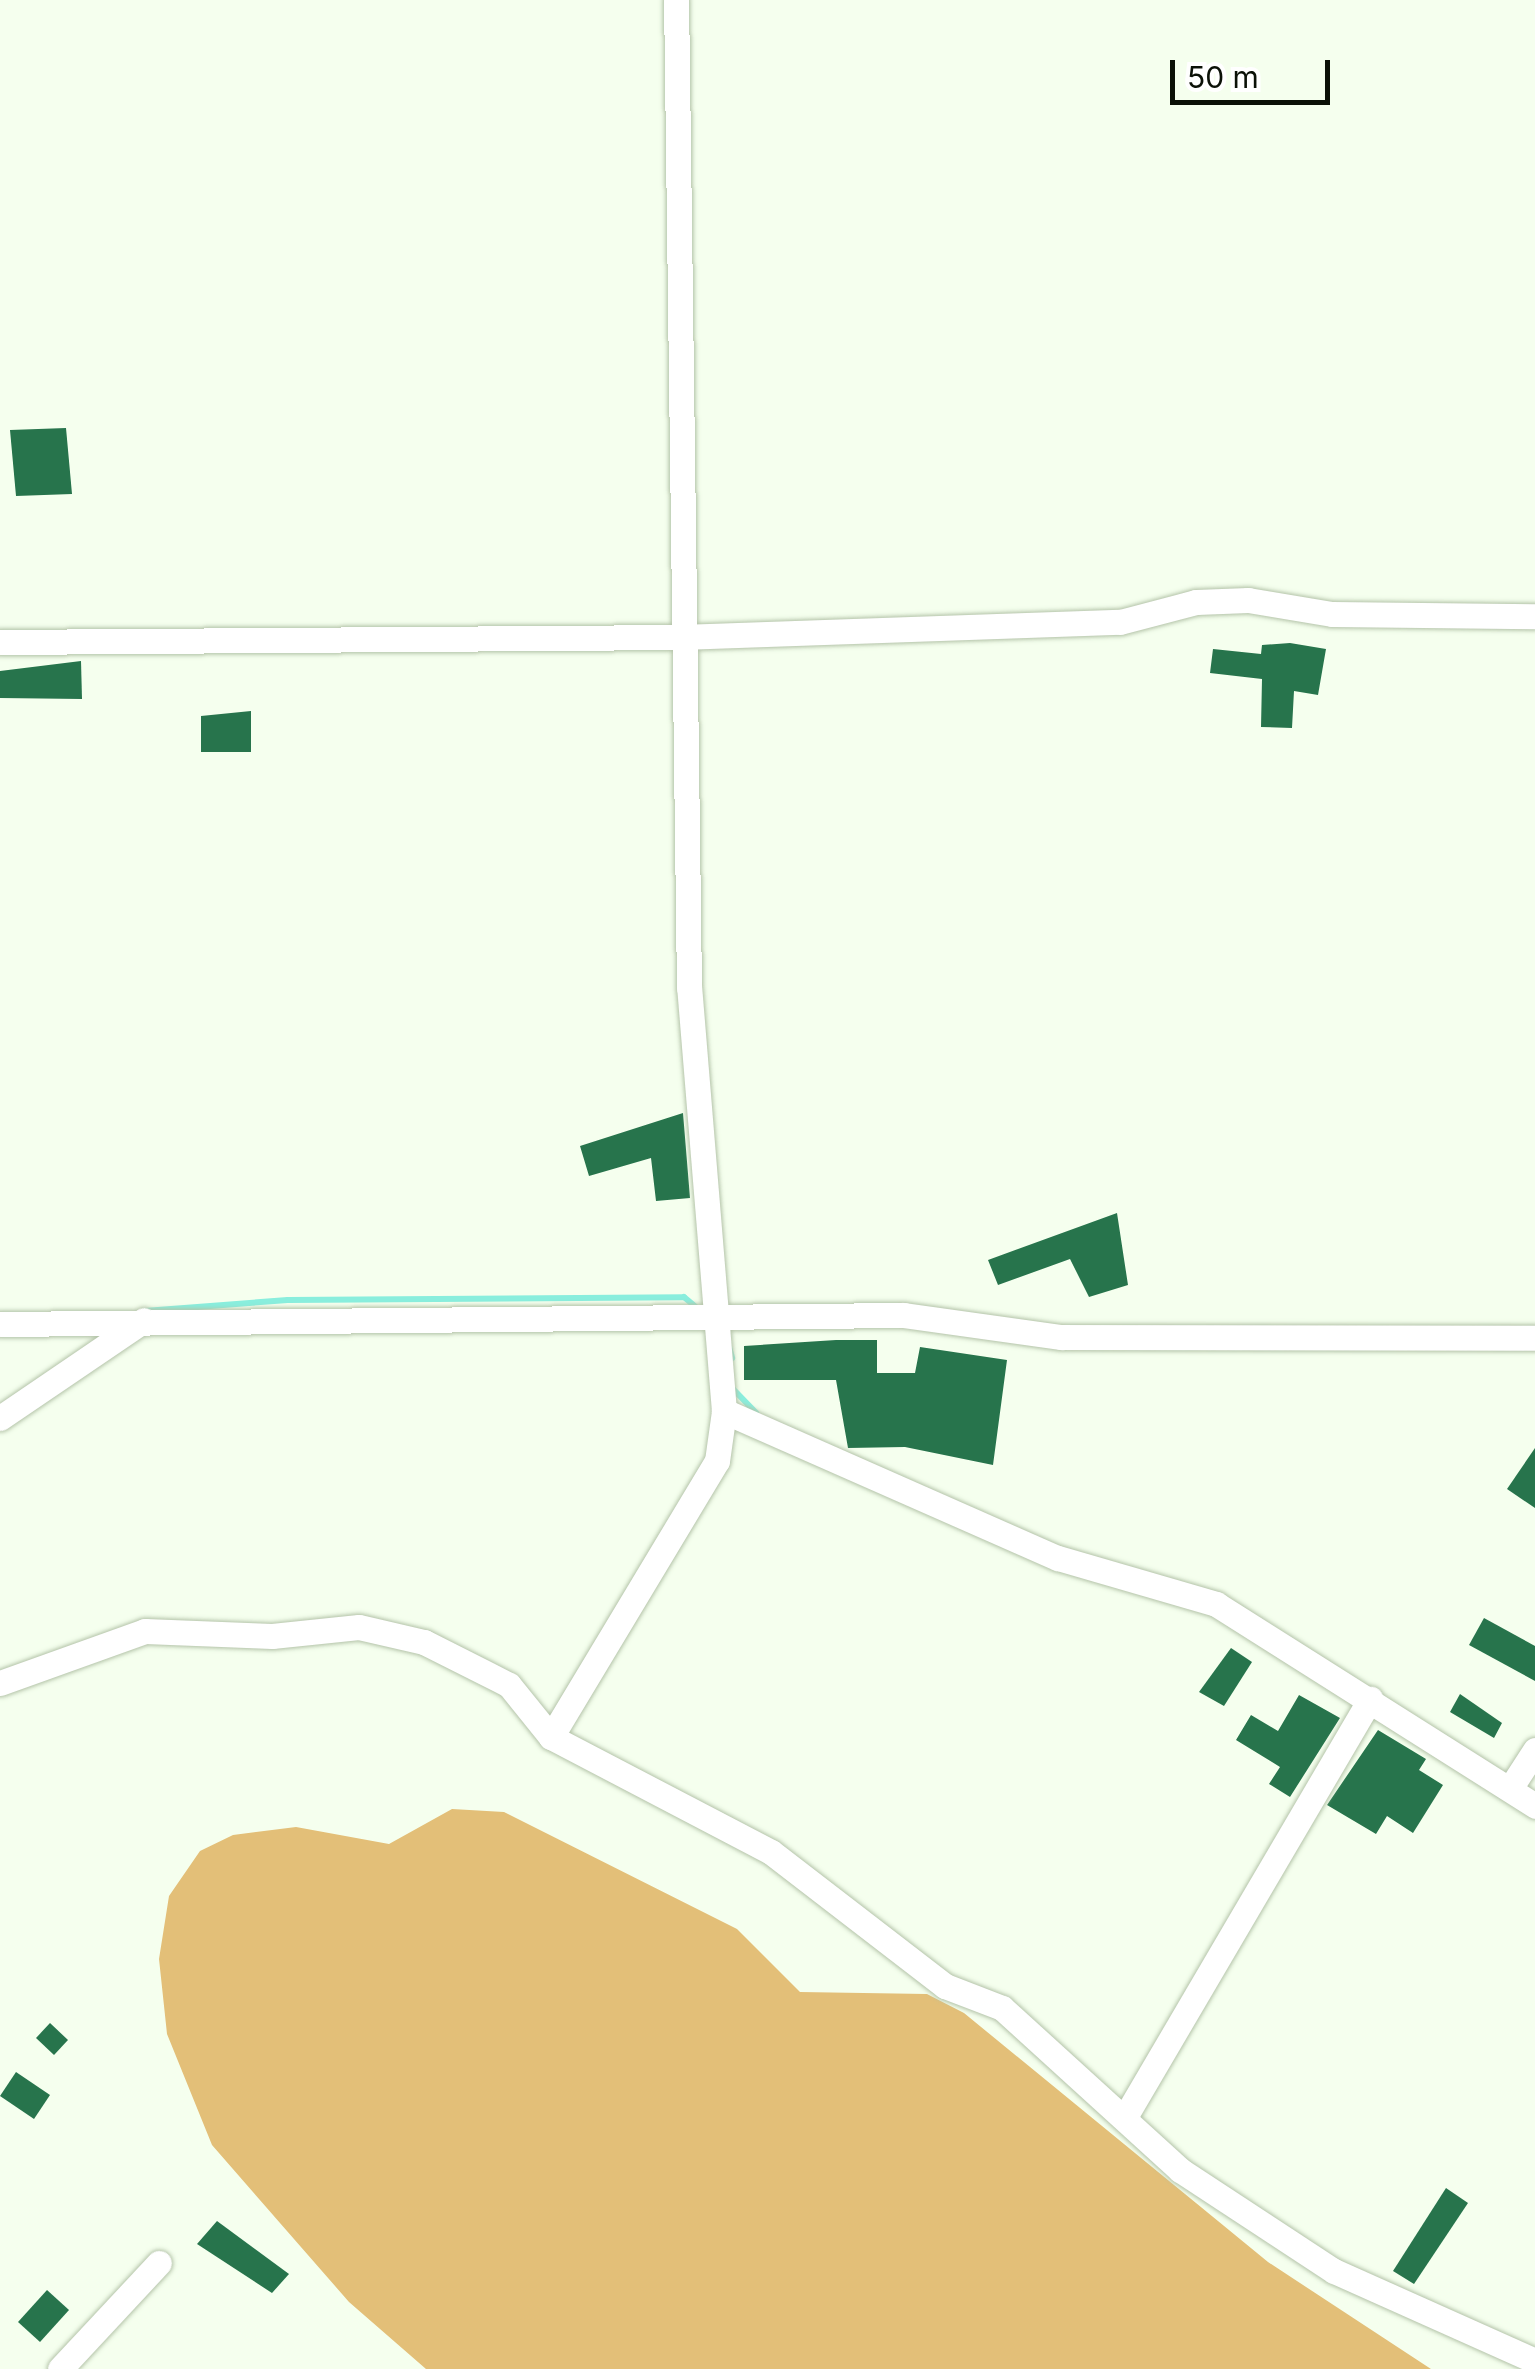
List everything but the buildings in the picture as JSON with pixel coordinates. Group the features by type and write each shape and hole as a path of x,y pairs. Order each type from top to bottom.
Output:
{"street":[{"path":"551,1737 716,1460 724,1411 720,1314 689,988 680,638 676,0"},
{"path":"0,642 680,638 1120,622 1248,600 1332,614 1535,616"},
{"path":"0,1324 904,1314 1137,1340 1535,1338"},
{"path":"0,1418 144,1320"},
{"path":"724,1411 1058,1558 1216,1604 1511,1787 1535,1806"},
{"path":"0,1683 145,1632 390,1630 509,1685 551,1737 799,1870 857,1926 945,1986 1002,2008 1180,2170 1334,2271 1535,2362"},
{"path":"1125,2118 1370,1699"},
{"path":"1511,1787 1535,1750"},
{"path":"60,2369 159,2263"}],"shaded area":[{"path":"452,1809 504,1812 737,1929 800,1992 927,1994 964,2013 1268,2262 1431,2369 426,2369 349,2302 212,2145 167,2034 159,1959 169,1896 200,1851 233,1835 296,1827 389,1844"}],"waterway":[{"path":"145,1311 288,1300 684,1297 697,1308"},
{"path":"725,1333 732,1358"},
{"path":"734,1390 756,1413"}]}
